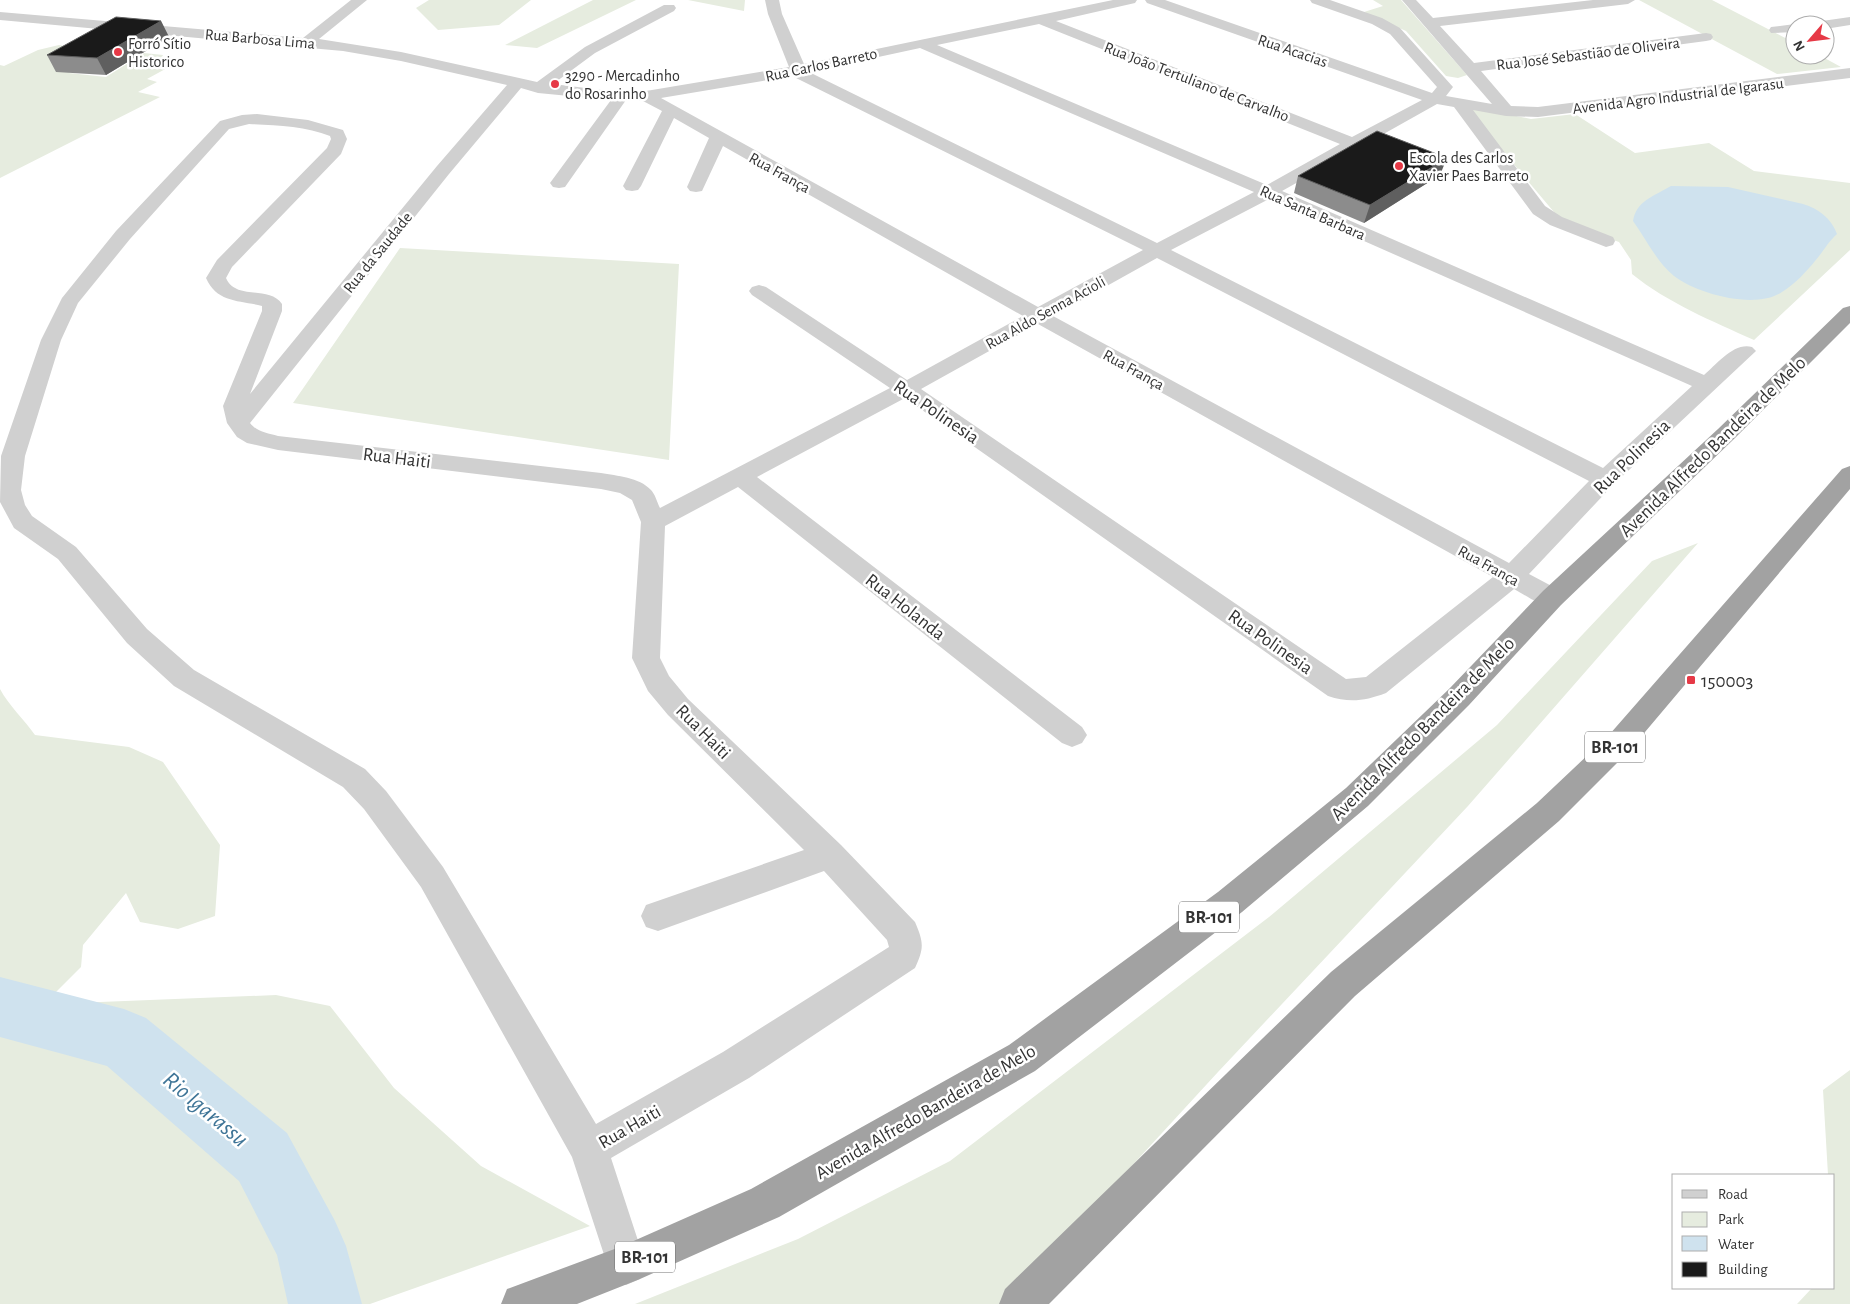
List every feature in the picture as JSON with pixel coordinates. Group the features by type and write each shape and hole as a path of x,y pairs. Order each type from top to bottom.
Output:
{"highway":[{"name":"Avenida Alfredo Bandeira de Melo","path":"522,1304 626,1265 765,1203 1022,1058 1230,902 1357,797 1459,696 1552,598 1726,434 1850,312"},
{"name":"BR-101","path":"1020,1304 1343,984 1548,812 1619,743 1850,474"}],"street":[{"path":"308,41 360,0"},
{"path":"772,0 775,14 797,66 794,72 1157,250 1605,479"},
{"name":"Rua Acacias","path":"1152,0 1440,94 1460,104"},
{"path":"1317,0 1370,18 1395,31 1440,94 1482,81"},
{"path":"1409,0 1482,81 1506,111"},
{"path":"1431,23 1628,0"},
{"name":"Rua Carlos Barreto","path":"518,82 538,88 596,96 646,96 794,72 920,43 1041,20 1124,1"},
{"path":"538,88 590,50 669,8"},
{"name":"Rua Barbosa Lima","path":"0,16 308,41 416,59 518,82"},
{"name":"Rua João Tertuliano de Carvalho","path":"1041,20 1353,143"},
{"path":"1835,23 1850,21"},
{"path":"1776,30 1785,29"},
{"name":"Rua José Sebastião de Oliveira","path":"1470,68 1706,37"},
{"name":"Rua Santa Barbara","path":"920,43 1268,192 1706,384"},
{"name":"Avenida Agro Industrial de Igarasu","path":"1460,104 1506,111 1538,112 1850,74"},
{"name":"Rua da Saudade","path":"238,423 443,170 518,82"},
{"name":"Rua Aldo Senna Acioli","path":"653,522 906,389 1157,250 1268,192 1440,94"},
{"name":"Rua França","path":"646,96 1039,316 1552,598"},
{"path":"559,183 621,97"},
{"path":"1460,104 1540,210 1556,221 1606,241"},
{"path":"632,186 670,111"},
{"path":"238,423 234,406 272,311 272,304 267,300 225,293 218,286 216,278 224,264 335,150 339,139 337,133 331,130 250,119 223,126 123,235 69,302 51,340 13,456 9,490 13,505 23,522 67,553 137,636 184,678 354,778 376,800 432,878 588,1149 626,1265"},
{"path":"696,187 718,137"},
{"name":"Rua Polinesia","path":"759,290 906,389 1338,688 1352,692 1365,690 1376,684 1511,577 1605,479 1706,384 1746,351"},
{"name":"Rua Haiti","path":"238,423 245,432 254,438 278,443 601,481 627,486 642,494 653,522 646,658 658,683 678,707 830,855 902,933 906,949 903,957 736,1065 588,1149"},
{"name":"Rua Holanda","path":"741,477 1072,735"},
{"path":"658,916 830,855"}],"green space":[{"path":"429,0 531,0 499,25 438,30 416,8"},
{"path":"593,0 636,0 537,48 505,45"},
{"path":"688,0 745,0 744,11"},
{"path":"1373,0 1401,0 1467,75 1458,78 1446,76 1406,31 1364,12 1383,6"},
{"path":"1639,0 1712,0 1785,38 1785,65 1835,64 1841,67 1777,74"},
{"path":"59,45 90,51 69,73 106,77 144,53 163,55 161,59 173,60 169,67 147,79 157,82 138,92 160,97 0,178 0,65 4,66 38,50"},
{"path":"1477,108 1531,119 1575,114 1635,153 1709,143 1754,171 1850,183 1850,250 1754,340 1691,311 1660,294 1632,274 1631,260 1619,242 1578,228 1559,218 1469,111"},
{"path":"400,248 679,264 669,460 293,403"},
{"path":"1698,543 1468,806 1218,1072 1027,1280 1002,1304 635,1304 798,1239 950,1161 1269,917 1497,725 1652,561"},
{"path":"0,689 35,735 129,747 163,762 220,845 215,916 178,929 140,922 126,893 83,945 81,967 54,994 75,1003 276,995 330,1006 394,1088 481,1166 590,1226 370,1304 0,1304"},
{"path":"1850,1070 1850,1304 1797,1304 1811,1289 1835,1289 1835,1174 1828,1174 1823,1090"}],"water":[{"path":"1671,186 1728,187 1803,204 1824,215 1837,234 1804,273 1782,292 1757,300 1742,300 1711,294 1684,283 1674,276 1657,257 1633,221 1638,208 1642,204 1652,196"}],"building":[{"path":"116,17 161,21 97,58 47,55"},
{"path":"1377,131 1447,158 1370,205 1298,176"}],"waterway":[{"name":"Rio Igarassu","path":"0,1007 124,1040 263,1157 310,1246 325,1304"}],"place":[{"name":"Forró Sítio Historico","path":"118,52"},
{"name":"3290 - Mercadinho do Rosarinho","path":"555,84"},
{"name":"Escola des Carlos Xavier Paes Barreto","path":"1399,166"},
{"name":"150003","path":"1691,680"}]}
